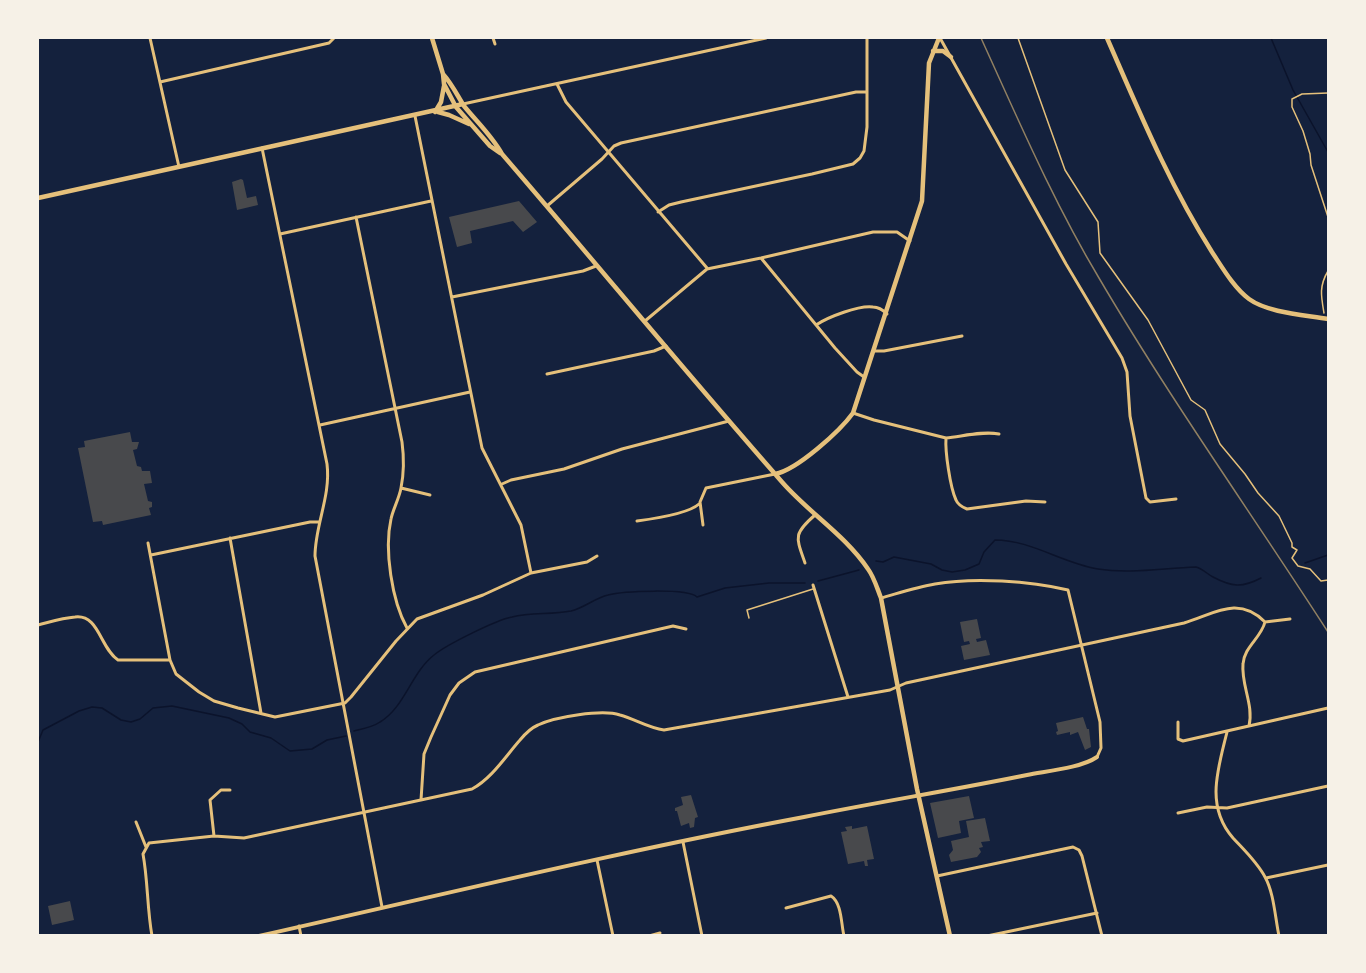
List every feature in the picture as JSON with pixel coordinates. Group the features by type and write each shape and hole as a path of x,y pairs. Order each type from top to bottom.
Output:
{"main road":[{"path":"432,38 444,84 444,92 435,112"},
{"path":"776,474 785,472 800,462 847,422 854,412 922,201 929,63 939,38"},
{"path":"1107,38 1158,155 1198,229 1232,280 1249,300 1263,306 1328,319"},
{"path":"933,51 943,51 951,57"},
{"path":"443,74 502,154 729,421 814,515 854,549 870,571 882,598 919,796 950,936"},
{"path":"444,84 456,107 490,146 502,154"},
{"path":"38,198 463,104"},
{"path":"435,112 449,115 474,128"}],"street":[{"path":"150,38 178,167"},
{"path":"160,82 329,43 334,38"},
{"path":"493,38 495,44"},
{"path":"463,104 766,38"},
{"path":"658,212 669,205 853,164 861,158 867,127 867,38"},
{"path":"939,38 1066,264 1122,358 1127,372 1130,416 1146,498 1150,502 1176,499"},
{"path":"557,84 566,102 707,269"},
{"path":"547,206 614,146 632,140 856,92 867,92"},
{"path":"415,116 482,448 502,484 525,537 531,573"},
{"path":"262,148 328,474 316,538 315,556 345,703 382,908"},
{"path":"280,234 431,201"},
{"path":"356,217 404,460 401,488 391,519 388,541 390,566 401,616 407,628"},
{"path":"645,321 707,269 881,232 897,232 910,241"},
{"path":"761,258 857,372 866,378"},
{"path":"451,297 583,271 597,266"},
{"path":"816,325 827,318 866,307 874,307 887,314"},
{"path":"875,351 962,336"},
{"path":"548,374 654,351 666,346"},
{"path":"320,426 470,392"},
{"path":"854,412 874,420 946,438 973,436 987,432 999,434"},
{"path":"502,484 564,469 622,449 729,421"},
{"path":"946,438 956,501 960,506 967,509 1002,503 1045,502"},
{"path":"637,521 669,517 697,507 706,488 776,474"},
{"path":"401,488 430,495"},
{"path":"700,502 703,525"},
{"path":"805,563 797,534 814,515"},
{"path":"151,555 319,522"},
{"path":"230,538 261,713"},
{"path":"148,543 170,660 176,674 214,701 275,717 345,703 417,619 483,595 531,573 587,562 597,556"},
{"path":"259,936 597,860 803,817 1060,768 1097,757 1101,748 1100,722 1068,590 1012,583 957,581 935,584 882,598"},
{"path":"813,587 848,697"},
{"path":"152,936 148,907 148,878 143,854 149,843 214,836 244,838 472,789 482,784 522,737 535,726 546,722 589,713 607,712 654,729 664,730 898,688 906,683 1184,623 1231,607 1259,616 1265,622"},
{"path":"38,625 75,616 84,617 94,624 105,647 118,660 170,660"},
{"path":"1265,622 1290,619"},
{"path":"1249,726 1250,708 1242,663 1246,651 1264,628 1265,622"},
{"path":"421,800 424,754 431,737 454,689 475,672 673,626 686,629"},
{"path":"1178,722 1179,740 1227,732 1329,708"},
{"path":"1227,732 1216,770 1215,797 1218,809 1226,828 1266,878 1279,936"},
{"path":"1178,813 1207,807 1218,809 1329,786"},
{"path":"214,836 210,800 221,790 230,790"},
{"path":"136,822 146,847"},
{"path":"682,842 702,936"},
{"path":"936,876 1073,847 1079,849 1102,936"},
{"path":"597,860 613,936"},
{"path":"1266,878 1329,864"},
{"path":"786,908 831,896 835,898 838,905 844,936"},
{"path":"987,936 1097,913"},
{"path":"299,927 301,936"},
{"path":"649,936 660,933"}],"lane":[{"path":"749,618 747,610 813,587"}],"path":[{"path":"1018,38 1065,170 1098,222 1100,253 1148,320 1191,400 1205,410 1220,444 1279,516 1292,547 1297,550 1292,558 1298,566 1310,569 1321,581 1329,580"},
{"path":"1329,93 1302,94 1292,99 1292,107 1303,131 1311,165 1329,217"},
{"path":"1328,319 1320,298 1321,283 1329,271"}],"building":[{"path":"241,179 247,198 256,196 258,205 237,210 232,182"},
{"path":"519,201 537,222 523,232 513,221 470,231 472,243 457,247 449,217"},
{"path":"130,432 132,442 139,442 137,449 133,450 137,466 141,467 142,471 150,471 152,483 144,484 148,501 152,502 152,507 149,508 151,515 103,525 102,521 93,522 78,448 85,447 84,441"},
{"path":"977,619 981,638 976,639 977,642 986,640 990,655 964,660 961,646 970,644 969,641 964,642 960,622"},
{"path":"1083,717 1089,729 1091,747 1085,750 1078,732 1070,735 1070,732 1057,735 1056,732 1058,731 1056,723"},
{"path":"691,795 698,817 695,818 694,827 690,828 689,823 681,826 675,808 683,805 681,797"},
{"path":"969,796 974,818 959,821 961,833 938,838 930,803"},
{"path":"985,818 990,841 981,842 983,847 979,848 981,852 977,857 951,862 949,855 953,850 951,841 969,837 966,821"},
{"path":"852,826 852,829 867,826 874,859 867,860 868,866 865,866 864,861 848,864 841,832 847,831 845,827"},
{"path":"70,901 74,920 52,925 48,906"}],"waterway":[{"path":"1271,38 1293,90 1328,152"},
{"path":"876,561 883,562 894,557 931,564 952,572 965,570 979,564 984,552 995,540 1021,544 1098,569 1134,571 1196,567 1220,580 1237,585 1261,578"},
{"path":"1305,563 1328,555"},
{"path":"818,581 859,570"},
{"path":"354,731 374,725 389,716 419,671 434,655 472,633 505,619 519,615 571,611 603,596 615,594 669,591 697,597 725,588 769,583 805,583"},
{"path":"38,742 43,730 79,711 92,707 102,708 121,720 131,722 140,719 153,708 172,706 229,718 242,724 250,732 271,738 290,751 312,749 327,740 346,736"}],"railway":[{"path":"981,38 1051,190 1082,249 1183,412 1328,632"}]}
